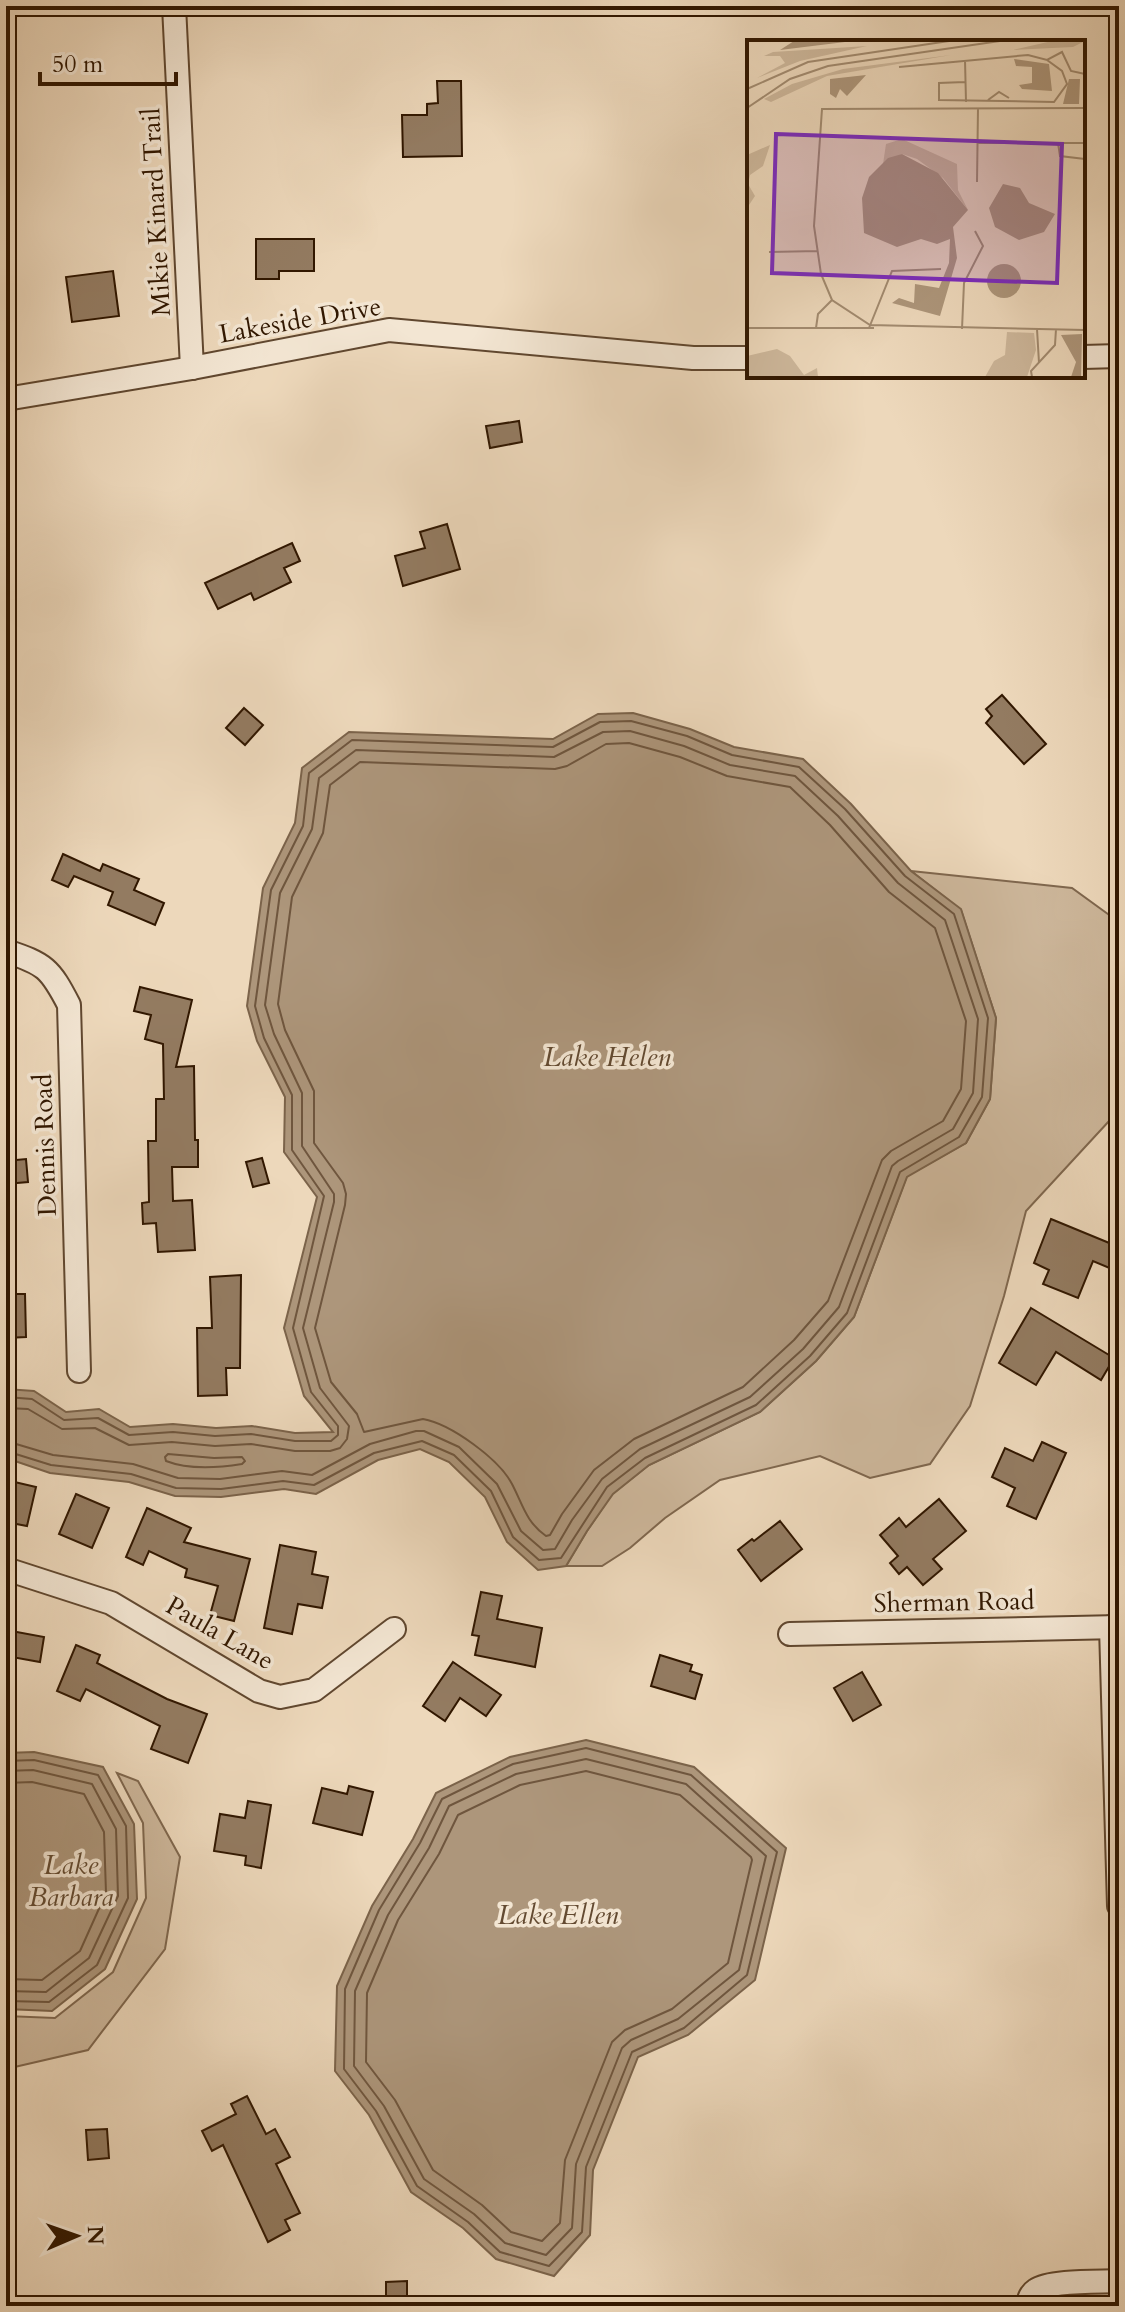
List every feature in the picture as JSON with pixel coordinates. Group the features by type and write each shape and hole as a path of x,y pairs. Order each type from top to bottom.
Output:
{"street":[{"name":"Mikie Kinard Trail","path":"174,6 192,368"},
{"name":"Lakeside Drive","path":"6,399 192,368 389,330 693,358 747,358"},
{"path":"1085,357 1119,356"},
{"name":"Dennis Road","path":"6,951 33,960 54,976 69,1005 79,1371"},
{"name":"Paula Lane","path":"6,1569 111,1603 259,1691 280,1697 314,1690 394,1629"},
{"path":"1115,1627 1119,1906"},
{"name":"Sherman Road","path":"790,1634 1115,1627"},
{"path":"1027,2306 1029,2296 1047,2285 1119,2281"}],"shaded area":[{"path":"911,871 1072,888 1112,917 1119,977 1119,1047 1110,1120 1026,1211 970,1406 930,1464 870,1478 820,1456 720,1480 602,1566 566,1566 612,1494 649,1465 760,1412 816,1361 854,1317 907,1176 966,1143 990,1099 996,1018 961,910"},
{"path":"117,1773 138,1781 180,1857 165,1949 88,2050 6,2069 6,2016 55,2018 113,1972 146,1898 143,1823"}],"water":[{"name":"Lake Helen","path":"633,713 690,729 734,747 803,759 851,804 911,871 961,909 996,1018 990,1099 966,1143 907,1177 854,1317 816,1361 760,1412 649,1465 613,1494 566,1566 538,1570 507,1542 485,1497 449,1462 420,1449 378,1460 316,1494 284,1489 221,1497 175,1496 129,1482 50,1473 6,1458 6,1389 34,1391 66,1412 99,1409 130,1427 173,1424 216,1428 252,1426 295,1433 333,1432 304,1396 284,1328 317,1197 284,1152 285,1097 257,1041 247,1006 263,888 295,823 302,768 349,732 553,739 598,714"},
{"name":"Lake Ellen","path":"586,1740 694,1767 786,1848 755,1980 688,2035 638,2057 593,2170 590,2235 554,2276 496,2259 463,2228 411,2192 369,2115 335,2071 337,1986 372,1906 413,1839 436,1793 510,1757"},
{"name":"Lake Barbara","path":"34,1752 103,1767 134,1824 137,1899 105,1969 52,2011 6,2009 6,1753"}],"building":[{"path":"437,81 461,81 462,156 403,157 402,115 427,115 427,104 438,103"},
{"path":"256,239 314,239 314,271 279,271 279,279 256,279"},
{"path":"113,271 119,316 72,322 66,277"},
{"path":"519,421 522,442 490,448 486,426"},
{"path":"447,524 460,569 403,586 395,556 425,548 420,532"},
{"path":"292,543 300,561 284,568 291,582 254,600 251,593 218,609 205,583"},
{"path":"1002,695 1046,744 1024,764 986,723 992,716 986,709"},
{"path":"244,708 263,725 245,745 226,728"},
{"path":"63,854 100,871 103,864 139,879 134,890 164,903 155,925 108,905 113,892 74,876 68,887 52,880"},
{"path":"140,987 192,1000 176,1067 194,1066 198,1167 172,1167 173,1201 192,1200 195,1250 158,1252 156,1223 143,1224 142,1203 149,1202 148,1141 156,1141 156,1099 164,1099 163,1044 145,1039 151,1015 134,1011"},
{"path":"262,1158 269,1183 253,1187 246,1162"},
{"path":"26,1159 28,1182 6,1184 6,1161"},
{"path":"1051,1219 1119,1247 1119,1272 1093,1261 1078,1298 1043,1284 1049,1270 1034,1263"},
{"path":"241,1275 240,1368 226,1368 227,1395 198,1396 197,1328 212,1328 210,1277"},
{"path":"6,1294 25,1294 26,1337 6,1338"},
{"path":"1031,1308 1114,1358 1101,1380 1056,1352 1036,1385 999,1363"},
{"path":"1042,1442 1066,1453 1036,1519 1007,1506 1015,1488 992,1477 1005,1448 1033,1461"},
{"path":"6,1480 36,1487 27,1526 6,1522"},
{"path":"76,1494 109,1508 92,1548 59,1534"},
{"path":"939,1499 966,1531 933,1559 942,1569 923,1585 907,1567 899,1574 890,1563 898,1556 880,1535 899,1518 906,1527"},
{"path":"147,1508 191,1528 184,1542 250,1559 234,1621 210,1615 218,1586 185,1577 187,1569 149,1551 143,1565 126,1557"},
{"path":"780,1521 802,1549 761,1581 738,1550"},
{"path":"280,1545 316,1552 312,1574 328,1577 322,1608 298,1604 292,1634 264,1628"},
{"path":"481,1592 502,1596 497,1619 542,1628 535,1667 475,1655 479,1636 472,1635"},
{"path":"6,1630 44,1637 40,1662 6,1656"},
{"path":"76,1645 100,1655 97,1663 167,1699 207,1714 188,1763 151,1749 160,1726 86,1689 80,1701 57,1691"},
{"path":"660,1655 692,1665 690,1671 702,1675 695,1699 651,1686"},
{"path":"453,1662 501,1695 486,1716 460,1698 445,1721 423,1706"},
{"path":"862,1672 881,1705 853,1721 834,1688"},
{"path":"349,1786 373,1792 362,1835 313,1823 322,1788 347,1794"},
{"path":"248,1801 271,1805 261,1868 245,1865 246,1856 214,1851 220,1814 245,1818"},
{"path":"247,2096 266,2134 275,2129 290,2157 276,2164 300,2213 285,2220 290,2230 268,2242 223,2145 212,2151 202,2131 236,2114 231,2104"},
{"path":"107,2129 109,2158 88,2160 86,2130"},
{"path":"407,2281 407,2306 386,2306 386,2282"}]}
